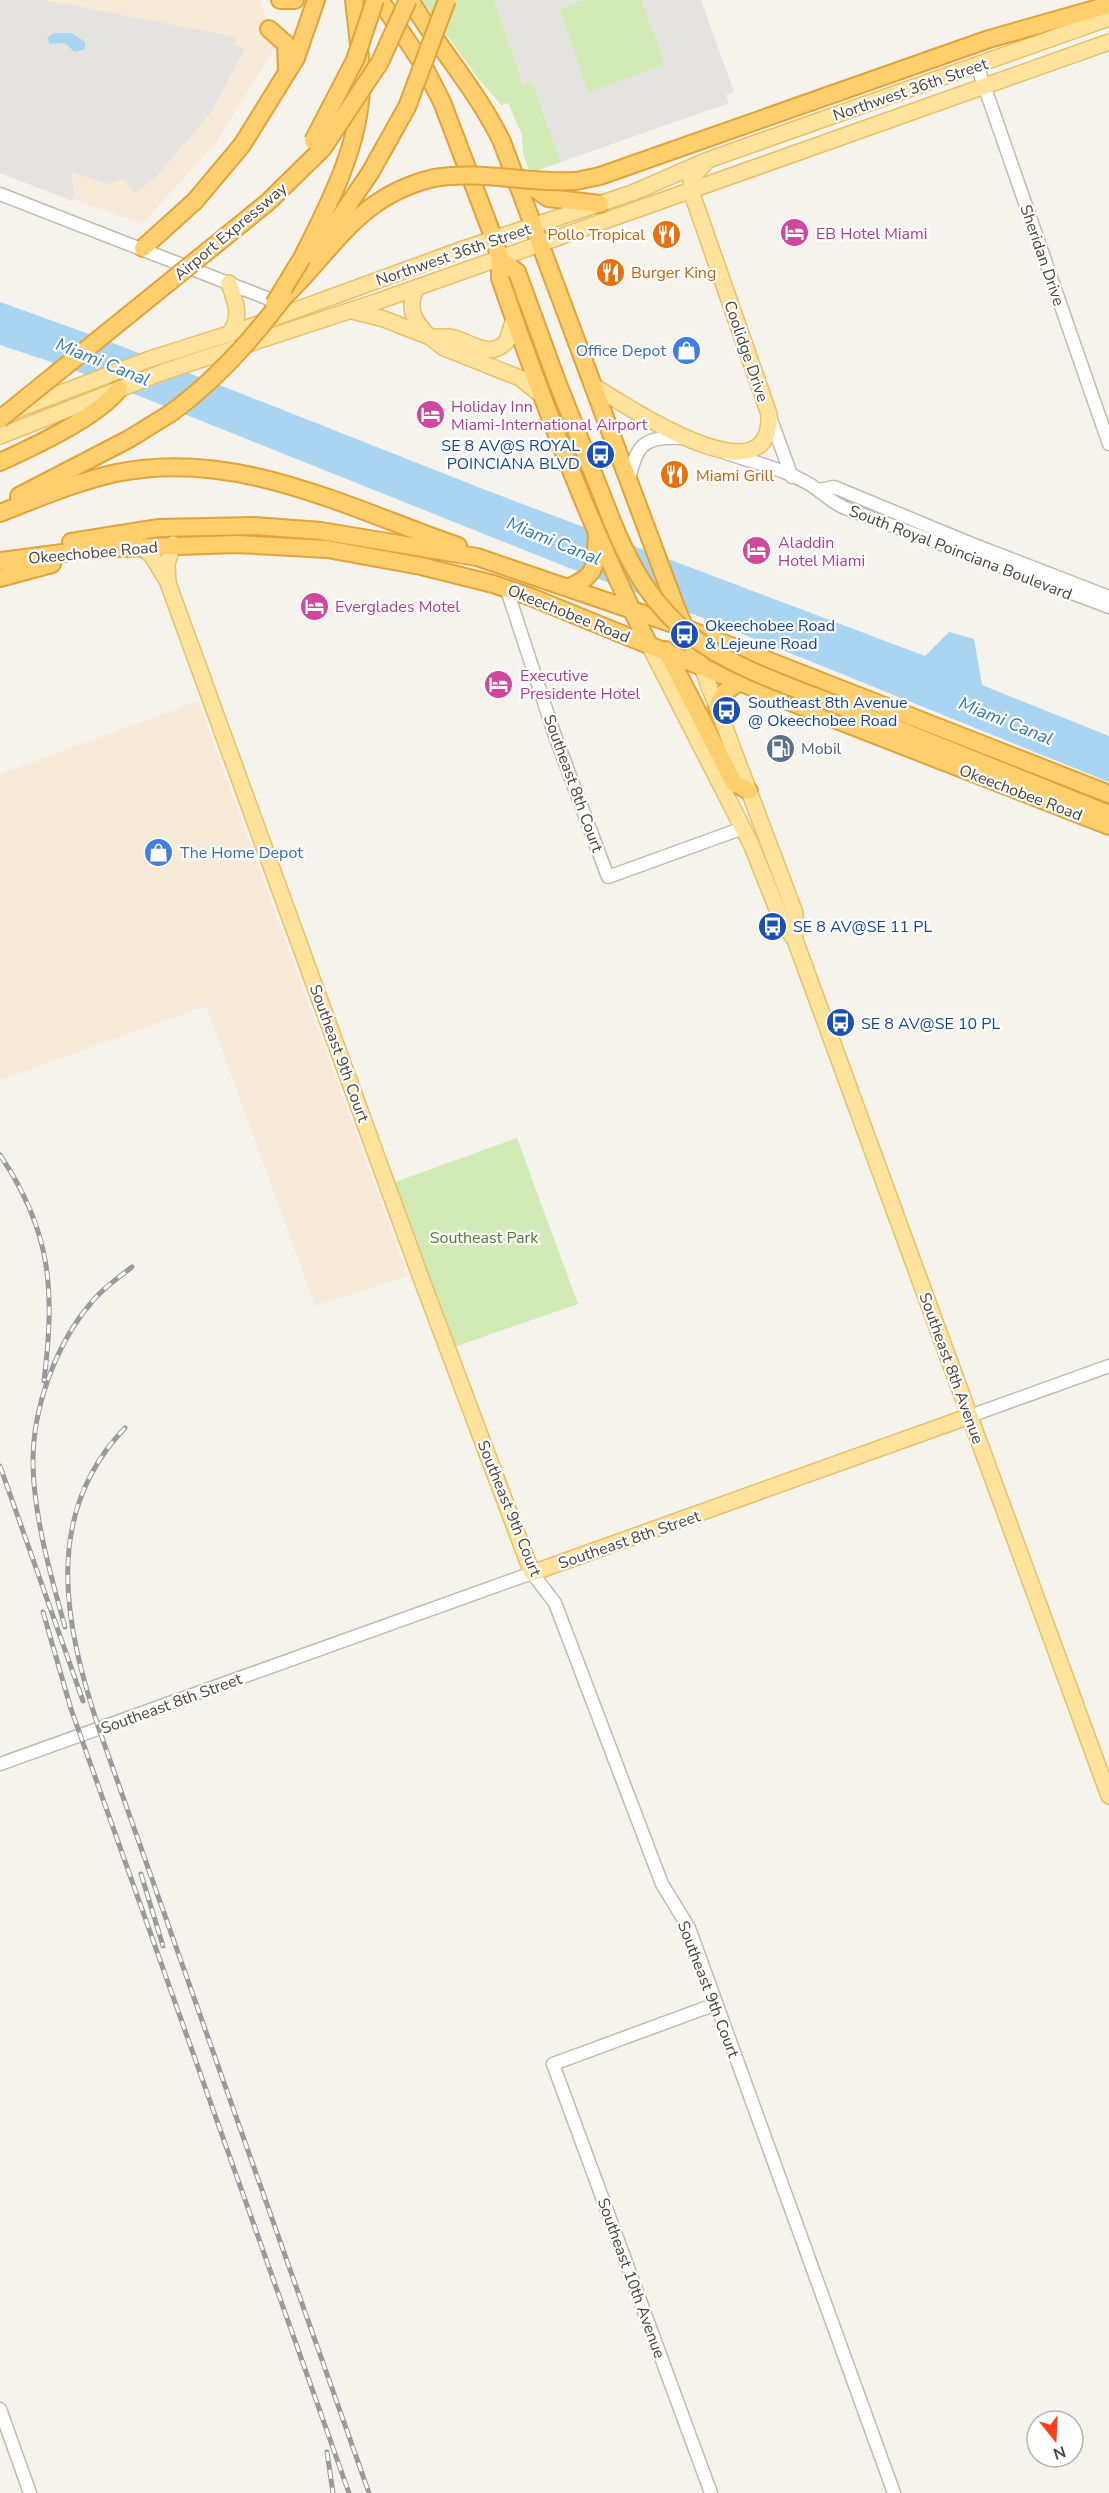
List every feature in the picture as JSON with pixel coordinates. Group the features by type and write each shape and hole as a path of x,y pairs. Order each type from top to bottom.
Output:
{"highway":[{"path":"280,0 295,0"},
{"path":"142,248 195,201 230,162 264,113 296,58 316,0"},
{"path":"309,261 356,124 361,72 354,0"},
{"path":"318,144 355,60 375,0"},
{"path":"380,0 422,63 442,102 494,239 500,259 500,278 542,394 594,526 649,645"},
{"path":"409,0 486,109 516,176 628,482 677,610 702,667"},
{"name":"Airport Expressway","path":"0,418 268,202 318,144 380,62 409,0"},
{"path":"0,513 171,413 219,374 258,331 374,166 407,107 447,0"},
{"path":"258,331 309,261 378,201 405,186 434,178 460,175 547,182 576,181 600,176 989,39 1109,5"},
{"path":"269,29 280,36 286,44 287,70"},
{"path":"516,176 548,198 600,204"},
{"path":"500,259 518,272 553,373 627,556 642,584 667,615 692,638 738,666 1109,813"},
{"path":"0,462 45,440 110,401 119,383"},
{"path":"0,506 79,483 136,470 176,466 230,470 292,486 458,545 477,557"},
{"path":"173,544 184,536 210,525"},
{"name":"Okeechobee Road","path":"0,550 141,530 210,525 300,528 477,557 686,628 1109,794"},
{"path":"570,587 591,574 595,564 594,526"},
{"name":"Okeechobee Road","path":"0,561 93,549 112,550 173,544 255,544 347,552 421,566 506,587 739,682 1109,826"},
{"path":"0,578 112,550"},
{"path":"631,608 668,653 734,783 749,792"},
{"path":"717,707 724,693 739,682"}],"main road":[{"name":"Northwest 36th Street","path":"0,436 119,383 170,352 230,334 402,270 600,204 708,160 1109,18"},
{"name":"Northwest 36th Street","path":"0,418 192,363 416,288 1109,42"},
{"path":"836,139 840,120 851,110"},
{"path":"691,190 692,179 708,160"},
{"name":"Coolidge Drive","path":"691,190 770,414"},
{"path":"351,310 373,297 402,270"},
{"path":"229,283 238,314 237,323 230,334"},
{"path":"416,288 411,299 411,311 419,326 430,337 444,348 520,378 542,394"},
{"path":"301,307 351,310 384,319 430,337 451,337 485,350 492,350 507,341 514,319"},
{"name":"South Royal Poinciana Boulevard","path":"592,385 686,438 725,452"},
{"path":"725,452 749,452 760,446 770,428 770,414"},
{"name":"Southeast 9th Court","path":"168,583 167,564 173,544"},
{"name":"Southeast 9th Court","path":"141,547 152,556 168,583 421,1278 532,1573"},
{"path":"649,645 743,828 781,919 795,940"},
{"path":"702,667 795,913 795,940"},
{"name":"Southeast 8th Avenue","path":"795,940 1109,1796"},
{"name":"Southeast 8th Street","path":"532,1573 970,1416"}],"street":[{"name":"Sheridan Drive","path":"976,65 1109,444"},
{"path":"0,194 279,303 301,307"},
{"name":"Coolidge Drive","path":"770,414 792,477"},
{"name":"South Royal Poinciana Boulevard","path":"628,482 633,459 645,443 659,437 686,438"},
{"name":"South Royal Poinciana Boulevard","path":"725,452 792,477 819,490 830,502 1109,607"},
{"name":"South Royal Poinciana Boulevard","path":"819,490 834,487 1109,597"},
{"name":"Southeast 8th Court","path":"506,587 554,733 608,877 743,828"},
{"name":"Southeast 8th Street","path":"970,1416 1109,1366"},
{"name":"Southeast 8th Street","path":"0,1764 532,1573"},
{"name":"Southeast 9th Court","path":"532,1573 555,1603 662,1884 689,1929 894,2493"},
{"name":"Southeast 10th Avenue","path":"711,2493 553,2064 716,2004"},
{"path":"0,2409 30,2493"}],"shaded area":[{"path":"0,0 260,0 276,46 215,144 142,224 0,173"},
{"path":"0,0 43,0 236,37 235,45 245,49 211,112 156,177 135,193 123,179 108,184 71,172 74,193 72,201 0,173"},
{"path":"494,0 583,0 559,9 588,93 665,65 642,0 701,0 734,92 726,95 729,103 561,162 532,81 523,84"},
{"path":"198,701 408,1276 315,1306 206,1006 0,1080 0,774"}],"green space":[{"path":"421,0 494,0 523,84 532,81 561,162 530,173 523,154 522,135 508,103 501,105 478,78"},
{"path":"583,0 642,0 665,65 588,93 559,9"},
{"name":"Southeast Park","path":"517,1138 578,1304 454,1347 395,1182"}],"water":[{"path":"53,33 72,33 85,42 85,49 75,52 64,43 50,44 47,38"},
{"name":"Miami Canal","path":"0,302 103,339 483,489 925,656 949,632 974,639 982,685 1109,736 1109,782 698,616 564,566 69,368 0,345"}],"railway":[{"path":"0,1155 30,1210 46,1263 49,1319 44,1381"},
{"path":"65,1627 44,1547 36,1505 33,1465 37,1422 48,1379 78,1320 95,1298 132,1267"},
{"path":"125,1428 98,1462 81,1497 71,1534 68,1572 70,1611 77,1651 99,1729 369,2493"},
{"path":"0,1466 83,1701"},
{"path":"43,1612 71,1709 349,2493"},
{"path":"141,1874 163,1946"},
{"path":"327,2452 333,2493"}],"place":[{"name":"EB Hotel Miami","path":"795,233"},
{"name":"Pollo Tropical","path":"666,234"},
{"name":"Burger King","path":"610,272"},
{"name":"Office Depot","path":"687,350"},
{"name":"Holiday Inn Miami-International Airport","path":"430,415"},
{"name":"SE 8 AV@S ROYAL POINCIANA BLVD","path":"601,454"},
{"name":"Miami Grill","path":"675,475"},
{"name":"Aladdin Hotel Miami","path":"757,551"},
{"name":"Everglades Motel","path":"314,606"},
{"name":"Okeechobee Road & Lejeune Road","path":"684,634"},
{"name":"Executive Presidente Hotel","path":"499,684"},
{"name":"Southeast 8th Avenue @ Okeechobee Road","path":"727,711"},
{"name":"Mobil","path":"780,748"},
{"name":"The Home Depot","path":"159,852"},
{"name":"SE 8 AV@SE 11 PL","path":"772,926"},
{"name":"SE 8 AV@SE 10 PL","path":"840,1023"}]}
